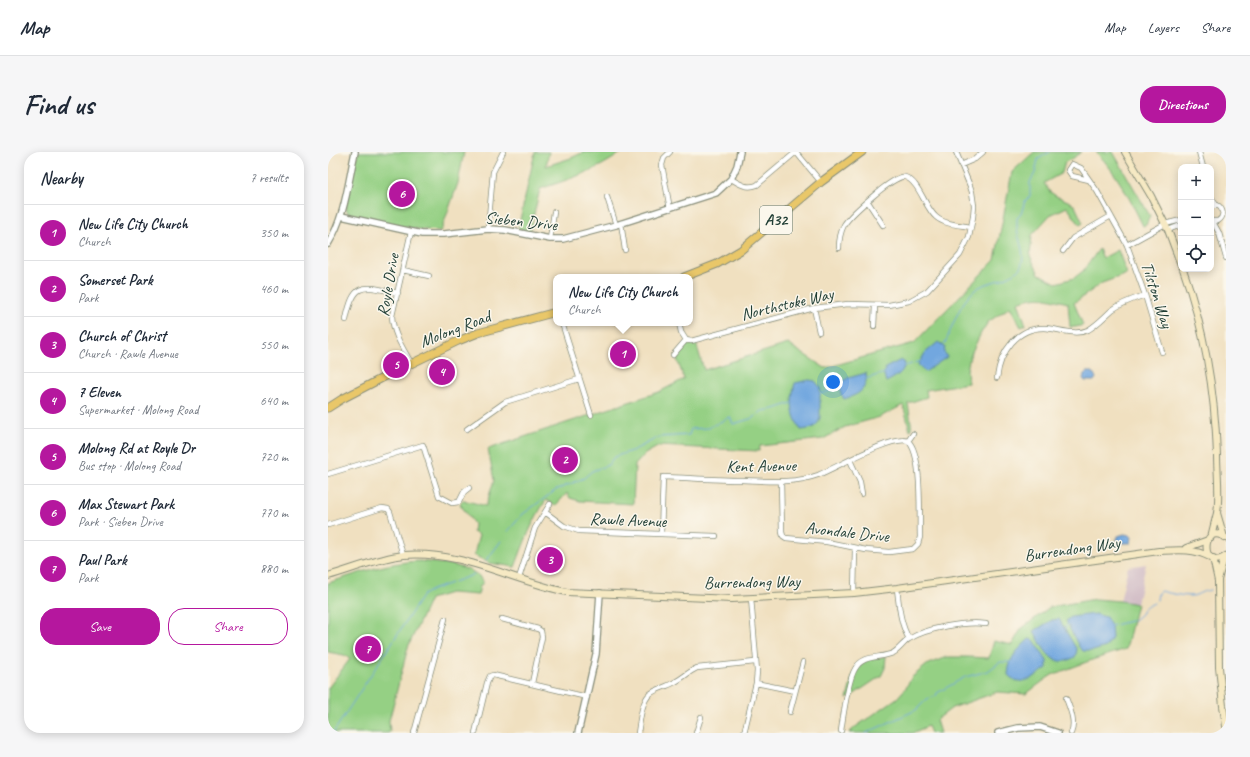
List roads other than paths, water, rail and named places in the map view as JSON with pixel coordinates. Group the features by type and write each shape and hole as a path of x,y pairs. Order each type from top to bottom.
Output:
{"highway":[{"name":"A32","path":"692,274 717,264 741,250 821,182 862,152"},
{"name":"Molong Road","path":"328,408 342,399 411,363 458,341 478,333 553,313"}],"main road":[{"path":"1124,152 1151,196 1167,227 1178,257"},
{"path":"1183,272 1200,325 1211,383 1216,442 1217,512 1206,548 1211,557 1218,581"},
{"path":"1217,512 1225,538"},
{"name":"Burrendong Way","path":"1182,549 1217,535 1225,538"},
{"name":"Burrendong Way","path":"328,576 376,561 403,555 428,555 450,557 567,592 732,599 854,593 1182,549 1200,552 1211,557"},
{"path":"1211,557 1219,559 1226,556"},
{"path":"1226,556 1218,581 1219,667 1226,726"}],"street":[{"path":"328,244 335,234 341,216 354,152"},
{"path":"488,229 493,172 503,152"},
{"path":"670,152 664,158 662,165 670,208"},
{"name":"Sieben Drive","path":"341,216 411,232 438,234 488,229 505,230 550,239 563,239 618,224 716,193 731,179 737,166 740,152"},
{"path":"731,179 743,186 751,187 757,185 796,152 821,182"},
{"name":"Northstoke Way","path":"686,340 692,341 814,308 848,304 875,306 889,305 909,301 927,291 960,255 969,237 974,206 972,192 956,152"},
{"path":"961,165 975,159 982,152"},
{"path":"1199,152 1202,164"},
{"path":"839,248 839,239 844,226 852,215 892,181 900,177 905,177 912,180 936,218 944,222 971,227"},
{"name":"Tilston Way","path":"1089,180 1097,191 1126,245 1145,295 1162,352"},
{"path":"607,198 618,224 626,250"},
{"path":"868,202 883,225"},
{"path":"1214,206 1224,208 1219,233"},
{"path":"550,239 554,212"},
{"path":"1063,250 1073,238 1111,216"},
{"path":"1167,227 1178,222"},
{"path":"1167,227 1178,225"},
{"path":"1214,225 1219,233 1226,258"},
{"name":"Tilston Way","path":"1126,245 1167,227"},
{"name":"Royle Drive","path":"411,232 392,316 395,334 411,363"},
{"path":"403,270 429,276"},
{"path":"346,320 349,305 356,291 361,288 366,287 398,293"},
{"path":"997,378 998,366 1005,351 1015,339 1027,331 1044,328 1065,332 1087,330 1121,304 1145,295"},
{"path":"874,326 875,306"},
{"path":"814,308 819,332"},
{"path":"563,326 591,415"},
{"path":"673,356 686,340 681,332 680,326"},
{"path":"467,429 506,402 579,379"},
{"path":"908,441 913,434"},
{"name":"Kent Avenue","path":"661,534 663,477 781,482 817,475 875,448 901,440 908,441"},
{"name":"Avondale Drive","path":"781,482 783,536 790,540 815,540 856,549 889,552 913,549 918,544 920,537 918,471 914,450 908,441"},
{"path":"328,474 423,445 439,496 452,503 459,502 464,492 469,488"},
{"path":"850,460 860,482 862,494"},
{"path":"519,578 535,528 550,504"},
{"path":"328,525 385,508 390,512 403,555"},
{"name":"Rawle Avenue","path":"545,512 564,526 579,531 716,536"},
{"path":"854,593 856,549"},
{"path":"897,588 901,621 909,639"},
{"path":"578,733 597,645 600,593"},
{"path":"744,733 756,683 757,671 755,662 751,598"},
{"path":"414,733 445,619"},
{"path":"502,619 541,631 542,638 532,683"},
{"path":"842,731 843,719 852,678 855,668 862,661 872,657 886,656 895,652 909,639 930,630 978,622 986,624"},
{"path":"638,733 643,707 651,693 673,683 697,668 755,662"},
{"path":"790,712 802,662"},
{"path":"475,733 490,676 532,683 586,696"},
{"path":"756,683 795,691"},
{"path":"1066,698 1071,712 1074,728 1071,733"},
{"path":"696,733 701,717"},
{"path":"998,733 1018,728 1040,727 1058,733"}],"water":[{"path":"938,342 945,347 944,352 947,357 925,372 918,365 925,353"},
{"path":"901,360 905,363 903,370 886,382 884,375 885,368"},
{"path":"1087,372 1093,372 1096,378 1094,381 1085,381 1083,379 1084,374"},
{"path":"866,373 864,388 854,396 844,399 841,394 841,383 848,378"},
{"path":"809,380 815,381 820,387 820,418 815,426 801,430 793,413 792,396 795,383"},
{"path":"1124,534 1132,537 1131,543 1118,543 1116,539 1118,536"},
{"path":"1095,614 1106,617 1111,626 1112,638 1106,647 1093,651 1083,651 1079,647 1066,621 1071,617"},
{"path":"1059,619 1077,650 1075,657 1064,661 1053,659 1049,655 1034,631 1052,620"},
{"path":"1029,639 1034,640 1047,661 1047,668 1028,680 1018,681 1008,675 1010,663 1017,651"}],"waterway":[{"path":"944,345 956,316 969,296 985,284 1012,274 1021,266 1023,257 1017,230 1017,218 1021,214 1025,201 1030,196 1030,182 1035,173 1038,159 1050,152"},
{"path":"905,366 921,361"},
{"path":"865,379 885,373"},
{"path":"820,394 841,387"},
{"path":"508,531 523,514 556,490 584,478 592,471 608,465 614,457 634,450 659,437 689,435 691,429 708,428 730,417 733,424 753,418 762,411 792,403"},
{"path":"486,561 501,541"},
{"path":"333,733 423,595 474,574"},
{"path":"1157,600 1158,593 1161,591 1193,596 1210,590"},
{"path":"1110,626 1134,620 1141,614 1144,608 1154,603"},
{"path":"1065,629 1068,623"},
{"path":"866,733 916,710 927,699 936,696 937,693 965,677 988,671 1000,662 1011,662"}],"place":[{"name":"Max Stewart Park","path":"402,194"},
{"name":"New Life City Church","path":"623,354"},
{"name":"Molong Rd at Royle Dr","path":"396,365"},
{"name":"7 Eleven","path":"442,372"},
{"name":"Somerset Park","path":"565,460"},
{"name":"Church of Christ","path":"550,560"},
{"name":"Paul Park","path":"368,649"}]}
